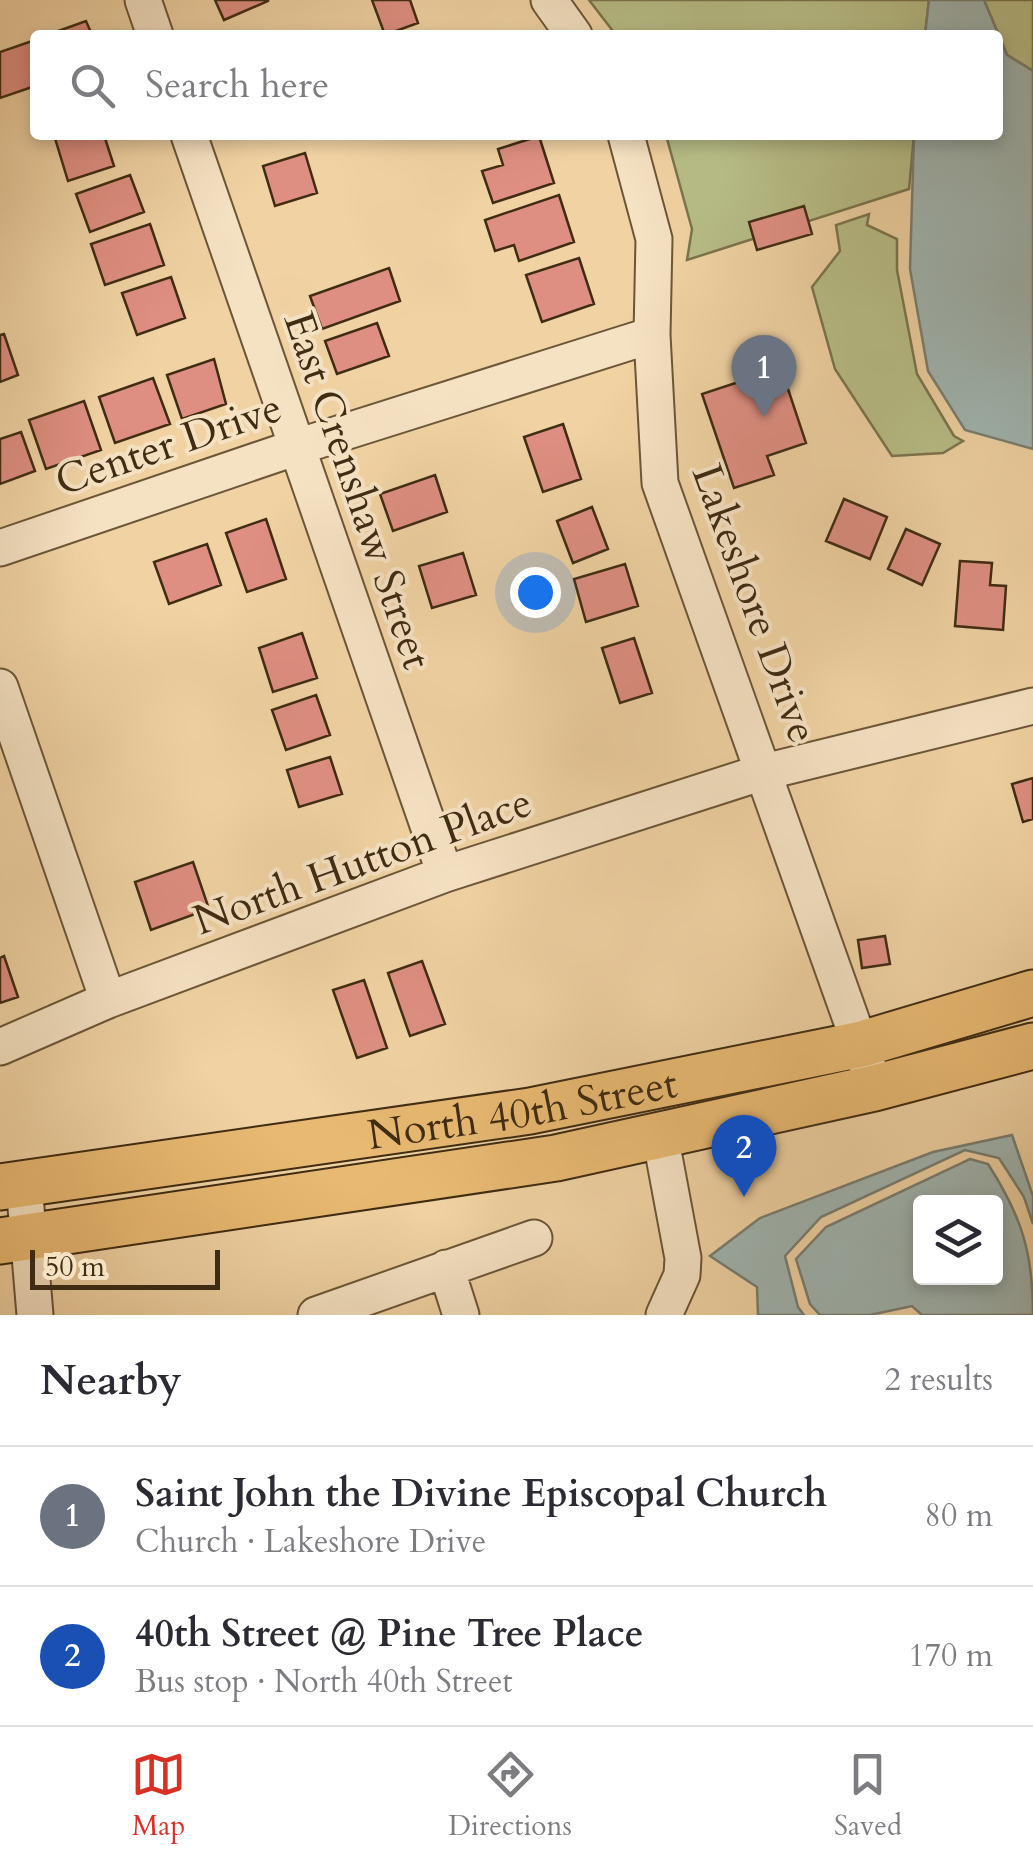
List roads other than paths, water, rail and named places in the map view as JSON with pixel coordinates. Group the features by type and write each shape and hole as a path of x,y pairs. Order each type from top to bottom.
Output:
{"main road":[{"name":"North 40th Street","path":"12,1186 530,1111 862,1044 1033,992"},
{"name":"North 40th Street","path":"13,1240 556,1158 874,1088 1033,1046"}],"street":[{"path":"142,0 152,30"},
{"path":"549,0 570,30"},
{"name":"East Crenshaw Street","path":"191,140 445,874"},
{"name":"Lakeshore Drive","path":"627,140 654,239 652,335 660,484 760,773 1033,706"},
{"name":"Center Drive","path":"0,548 296,447 652,335"},
{"path":"0,687 108,1000"},
{"path":"760,773 849,1021 862,1044 874,1088"},
{"name":"North Hutton Place","path":"0,1047 108,1000 445,874 760,773"},
{"path":"660,1135 683,1258 682,1275 664,1315"},
{"path":"12,1186 13,1240 35,1315"},
{"path":"316,1315 534,1238"},
{"path":"446,1268 462,1315"}],"water":[{"path":"929,0 984,0 997,30 926,30"},
{"path":"1003,45 1007,55 1033,71 1033,449 965,430 928,371 910,269 914,140 1003,140"},
{"path":"1012,1135 1033,1196 1033,1224 1024,1197 999,1158 965,1150 821,1217 785,1256 798,1307 804,1315 758,1315 757,1287 710,1256 760,1218 933,1152"},
{"path":"970,1159 988,1164 1017,1219 1028,1254 1033,1315 922,1315 912,1306 870,1315 820,1315 810,1304 796,1259 826,1227"}],"place":[{"name":"Saint John the Divine Episcopal Church","path":"764,417"},
{"name":"40th Street @ Pine Tree Place","path":"744,1197"}]}
